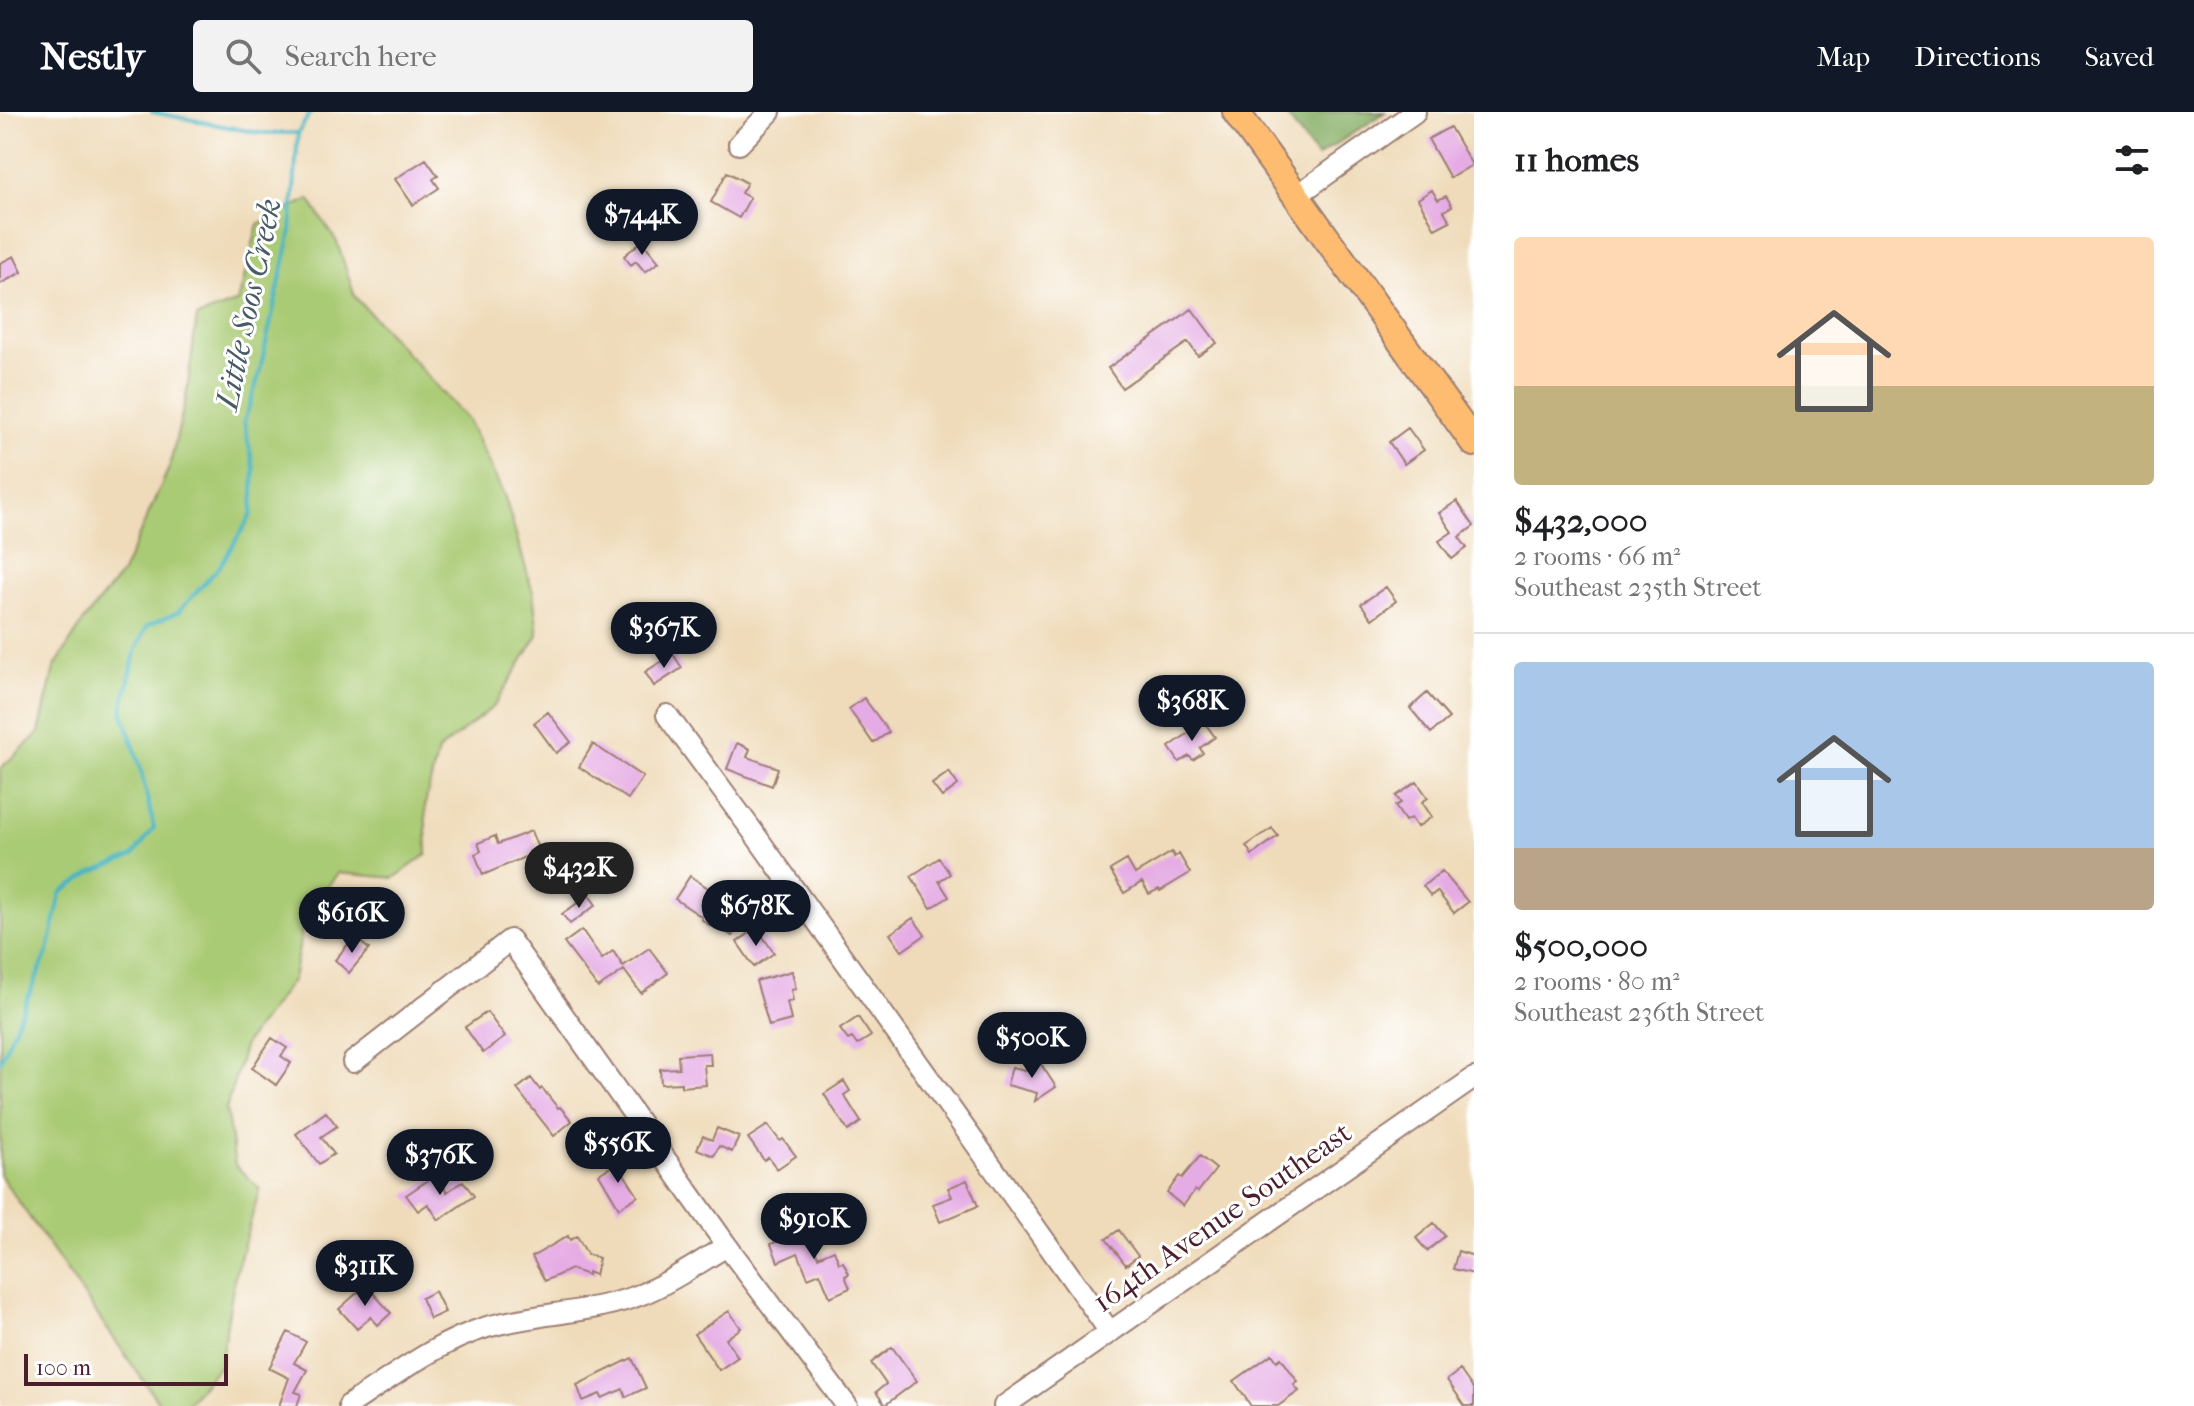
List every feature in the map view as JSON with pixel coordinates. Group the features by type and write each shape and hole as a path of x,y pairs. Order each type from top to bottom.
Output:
{"main road":[{"path":"1236,112 1474,443"}],"street":[{"path":"739,144 770,112"},
{"path":"1296,196 1415,112"},
{"path":"667,715 1110,1332"},
{"path":"353,1062 510,940 727,1246 847,1406"},
{"name":"164th Avenue Southeast","path":"1004,1406 1474,1078"},
{"path":"349,1405 411,1364 461,1338 486,1328 641,1294 727,1246"}],"green space":[{"path":"1284,112 1385,112 1317,157"},
{"path":"309,199 337,242 355,297 468,420 505,497 533,593 538,635 494,706 438,751 425,804 427,854 394,878 338,873 305,915 293,979 245,1044 226,1109 235,1165 260,1189 235,1275 220,1365 185,1406 161,1406 0,1175 0,769 39,733 54,668 84,620 122,573 169,468 186,398 197,317 238,302 258,224"}],"building":[{"path":"1450,127 1472,165 1450,178 1428,139"},
{"path":"426,159 438,176 433,179 439,188 413,205 395,179"},
{"path":"727,172 747,183 741,193 750,198 739,218 711,202"},
{"path":"1432,190 1438,200 1446,196 1452,206 1444,211 1450,221 1435,229 1418,199"},
{"path":"642,241 659,262 645,272 636,261 631,265 624,256"},
{"path":"14,256 22,272 0,284 0,263"},
{"path":"1192,309 1217,343 1198,356 1188,342 1122,388 1108,368"},
{"path":"1408,428 1424,450 1404,464 1389,442"},
{"path":"1457,501 1474,526 1459,537 1467,548 1452,559 1439,541 1452,532 1439,513"},
{"path":"1386,587 1396,601 1372,619 1361,604"},
{"path":"673,654 682,668 654,686 645,672"},
{"path":"1427,693 1449,718 1431,733 1410,708"},
{"path":"864,698 889,732 873,743 849,709"},
{"path":"548,712 571,742 556,753 534,723"},
{"path":"1204,722 1215,737 1200,748 1203,753 1193,760 1189,756 1179,762 1169,747"},
{"path":"737,743 750,749 747,757 778,768 772,786 727,769"},
{"path":"593,744 643,777 628,799 579,767"},
{"path":"949,772 958,785 942,797 932,784"},
{"path":"1417,782 1428,798 1422,802 1432,817 1417,827 1411,818 1405,821 1395,806 1401,803 1396,796"},
{"path":"1272,828 1278,836 1252,855 1246,846"},
{"path":"531,831 539,851 483,875 475,854 481,851 478,843 495,836 498,844"},
{"path":"1172,852 1174,857 1179,854 1190,873 1160,891 1149,894 1142,882 1124,893 1110,870 1127,860 1135,874"},
{"path":"939,858 950,874 939,881 949,897 931,908 911,876"},
{"path":"1442,871 1468,902 1454,913 1437,891 1431,896 1423,886"},
{"path":"690,876 711,890 708,894 744,917 732,936 714,924 712,927 675,899"},
{"path":"589,895 596,905 570,924 562,914"},
{"path":"913,918 925,935 902,951 890,934"},
{"path":"757,928 774,953 754,967 737,942"},
{"path":"582,930 602,959 613,951 623,966 649,948 668,973 641,993 624,970 598,988 564,943"},
{"path":"354,937 369,949 349,973 335,960"},
{"path":"792,971 796,989 791,990 793,1001 787,1002 791,1020 769,1026 756,981"},
{"path":"487,1012 505,1037 483,1053 465,1027"},
{"path":"858,1017 871,1036 857,1045 852,1038 848,1040 840,1029"},
{"path":"272,1038 287,1048 281,1056 291,1063 276,1085 252,1068"},
{"path":"710,1053 711,1065 704,1065 706,1085 681,1087 681,1083 661,1084 660,1069 679,1068 678,1055"},
{"path":"1039,1061 1056,1087 1035,1101 1037,1093 1007,1085 1012,1067 1025,1070"},
{"path":"531,1078 572,1121 554,1136 517,1089"},
{"path":"844,1081 850,1091 844,1095 861,1122 848,1131 824,1094"},
{"path":"326,1112 337,1126 321,1137 334,1154 319,1164 296,1134"},
{"path":"768,1125 796,1156 777,1169 768,1157 764,1160 748,1138"},
{"path":"717,1128 739,1137 732,1152 719,1146 714,1156 697,1149 703,1136 712,1140"},
{"path":"475,1133 489,1152 478,1160 464,1141"},
{"path":"1200,1156 1216,1169 1183,1206 1167,1193"},
{"path":"617,1163 638,1196 619,1208 599,1174"},
{"path":"436,1175 447,1192 463,1181 474,1196 439,1220 428,1204 418,1211 406,1195"},
{"path":"967,1180 978,1206 940,1222 933,1204 952,1197 948,1188"},
{"path":"1434,1223 1445,1236 1427,1251 1416,1238"},
{"path":"806,1229 818,1257 834,1250 839,1263 843,1262 849,1274 845,1276 850,1288 830,1297 820,1273 808,1278 798,1253 778,1262 771,1244"},
{"path":"1119,1230 1138,1256 1126,1265 1106,1239"},
{"path":"568,1236 570,1240 577,1236 587,1254 599,1258 595,1275 571,1269 545,1281 532,1257"},
{"path":"1458,1251 1474,1256 1474,1274 1453,1269"},
{"path":"366,1285 391,1313 378,1325 371,1317 357,1329 339,1309"},
{"path":"435,1291 445,1312 430,1319 421,1298"},
{"path":"729,1311 741,1328 726,1339 738,1357 719,1370 694,1334"},
{"path":"288,1332 306,1342 294,1363 307,1370 295,1392 301,1394 297,1406 279,1406 289,1378 269,1368"},
{"path":"892,1347 917,1381 885,1405 876,1392 886,1384 871,1363"},
{"path":"1272,1354 1277,1361 1281,1358 1298,1382 1294,1385 1299,1391 1278,1406 1251,1406 1234,1381"},
{"path":"632,1358 646,1388 626,1397 623,1389 602,1398 600,1394 583,1401 577,1385"},
{"path":"1460,1370 1474,1390 1474,1406 1465,1406 1447,1380"}],"waterway":[{"path":"152,112 259,133 298,133"},
{"name":"Little Soos Creek","path":"0,1062 48,951 61,893 91,873 133,856 154,828 140,766 122,710 136,649 147,626 178,612 220,566 252,514 254,469 244,422 258,379 291,231 298,133 311,112"}]}
